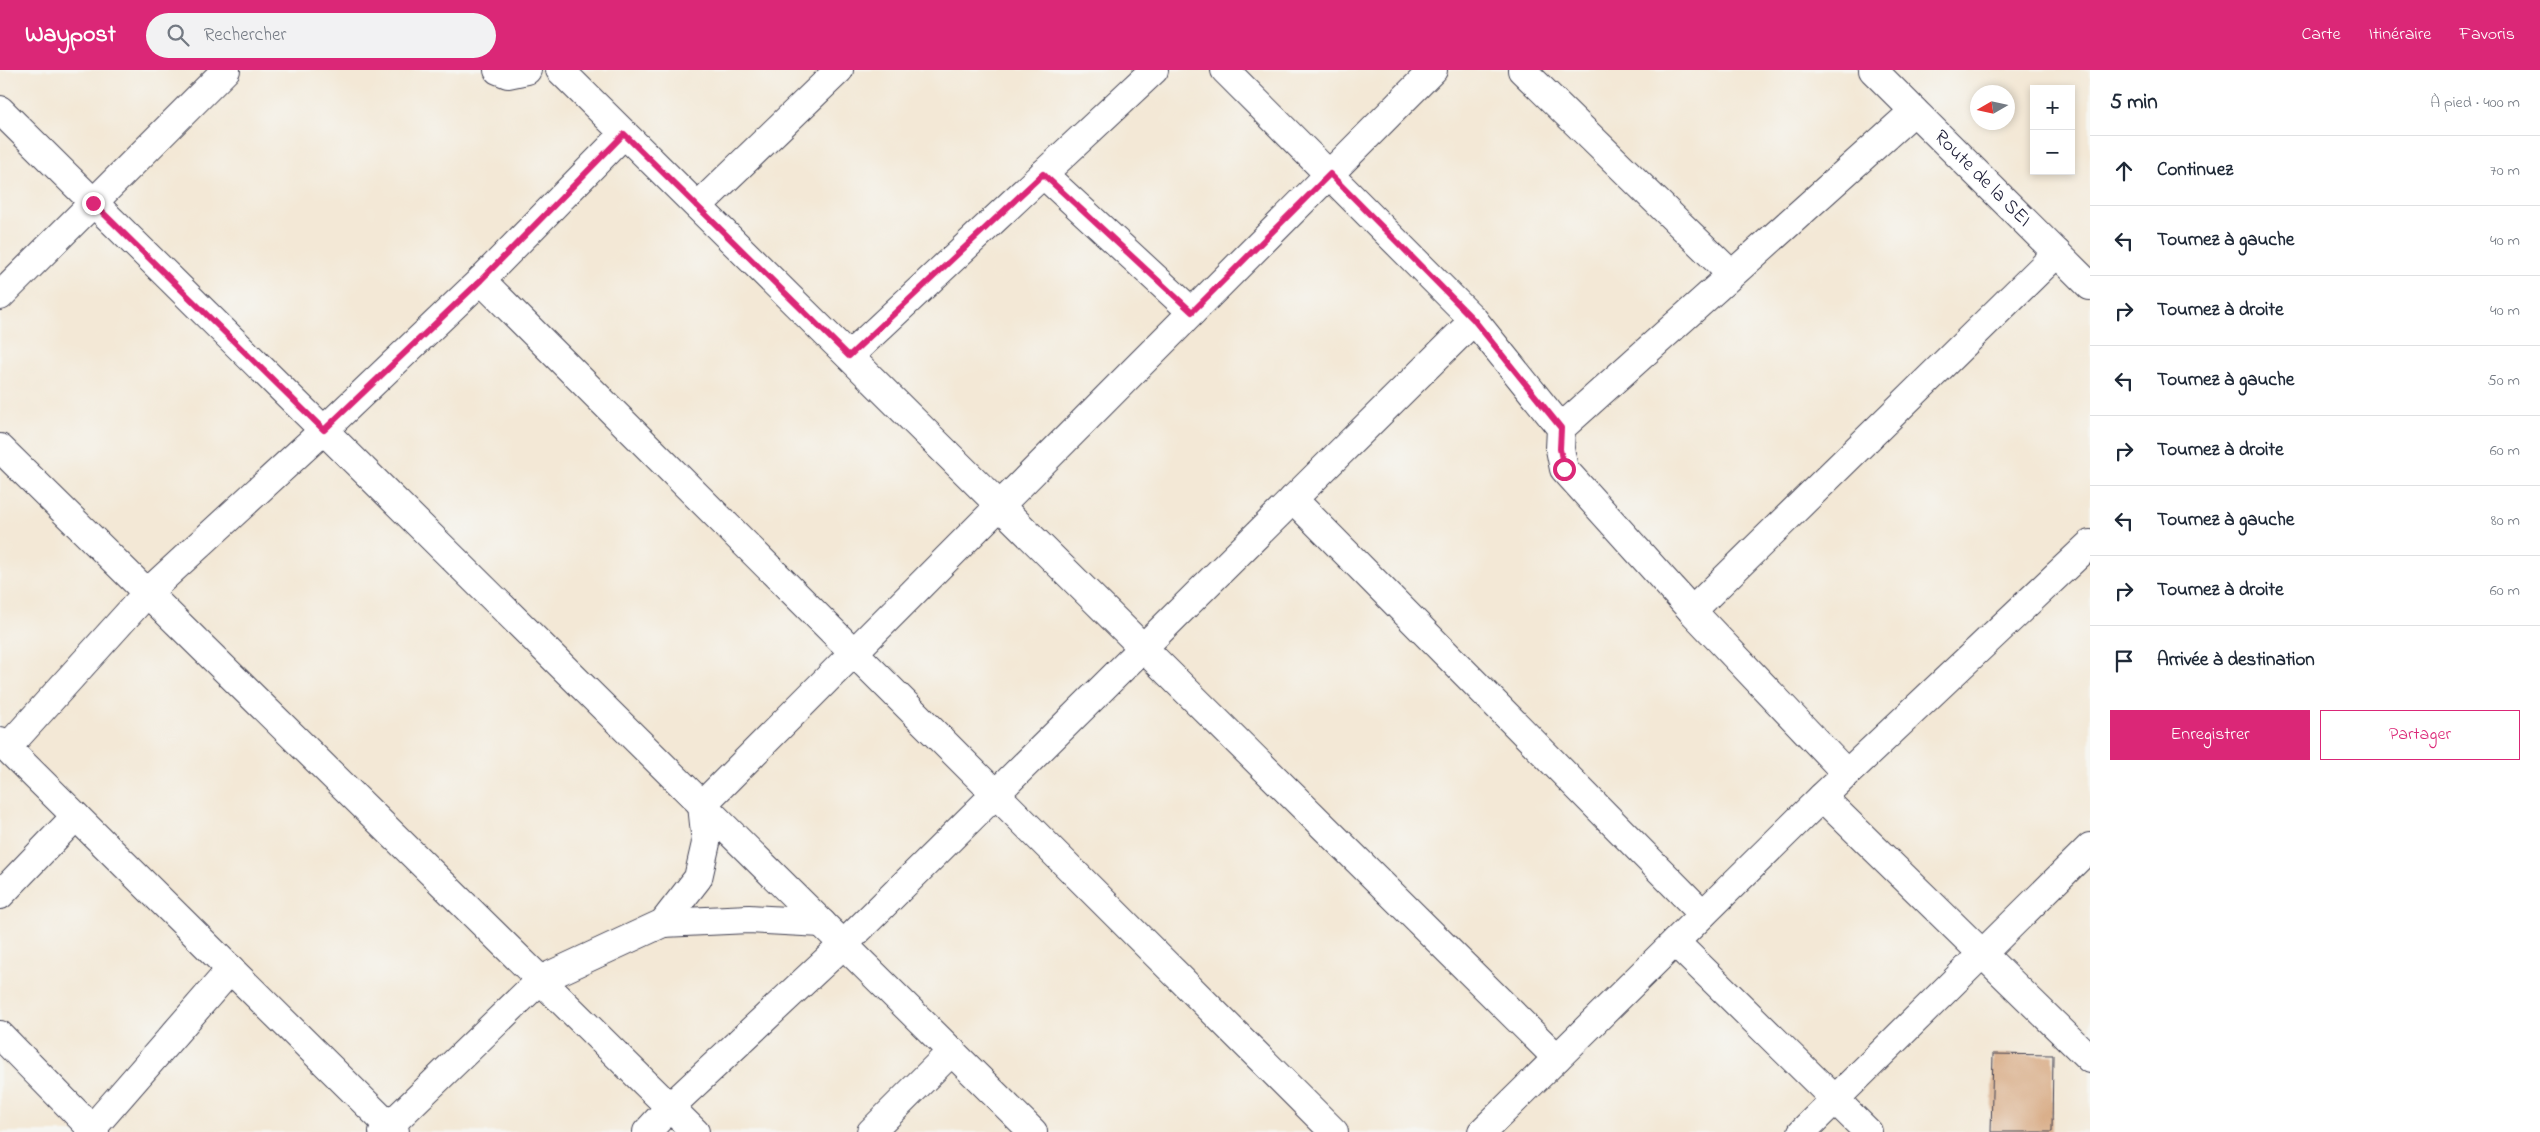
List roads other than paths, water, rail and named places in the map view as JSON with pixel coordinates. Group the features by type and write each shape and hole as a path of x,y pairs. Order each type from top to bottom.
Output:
{"street":[{"path":"0,296 226,70"},
{"path":"498,70 508,74 527,70"},
{"path":"560,70 1557,1058"},
{"path":"698,206 839,70"},
{"path":"849,356 1154,70"},
{"path":"1225,70 1474,320 1561,428 1560,449 1564,469 1692,610 1846,774"},
{"path":"702,805 1433,70"},
{"path":"1522,70 1731,274"},
{"name":"Route de la SEI","path":"1873,70 2090,286"},
{"path":"0,110 1033,1132"},
{"path":"1561,428 1914,111"},
{"path":"624,134 481,280 324,430 147,593 4,744 231,969 389,1130 540,980 663,923 749,919 822,923"},
{"path":"1043,174 1192,312"},
{"path":"1692,610 2057,253"},
{"path":"481,280 1334,1132"},
{"path":"647,1132 670,1107 844,944 1474,320"},
{"path":"0,448 695,1132"},
{"path":"1293,499 1703,914"},
{"path":"1482,1132 1822,797 2090,544"},
{"path":"1822,797 2090,1060"},
{"path":"663,923 698,878 706,843 702,805"},
{"path":"0,895 76,816"},
{"path":"1802,1132 2090,847"},
{"path":"1675,942 1868,1132"},
{"path":"0,1035 92,1131 231,969"},
{"path":"871,1132 952,1051"}]}
